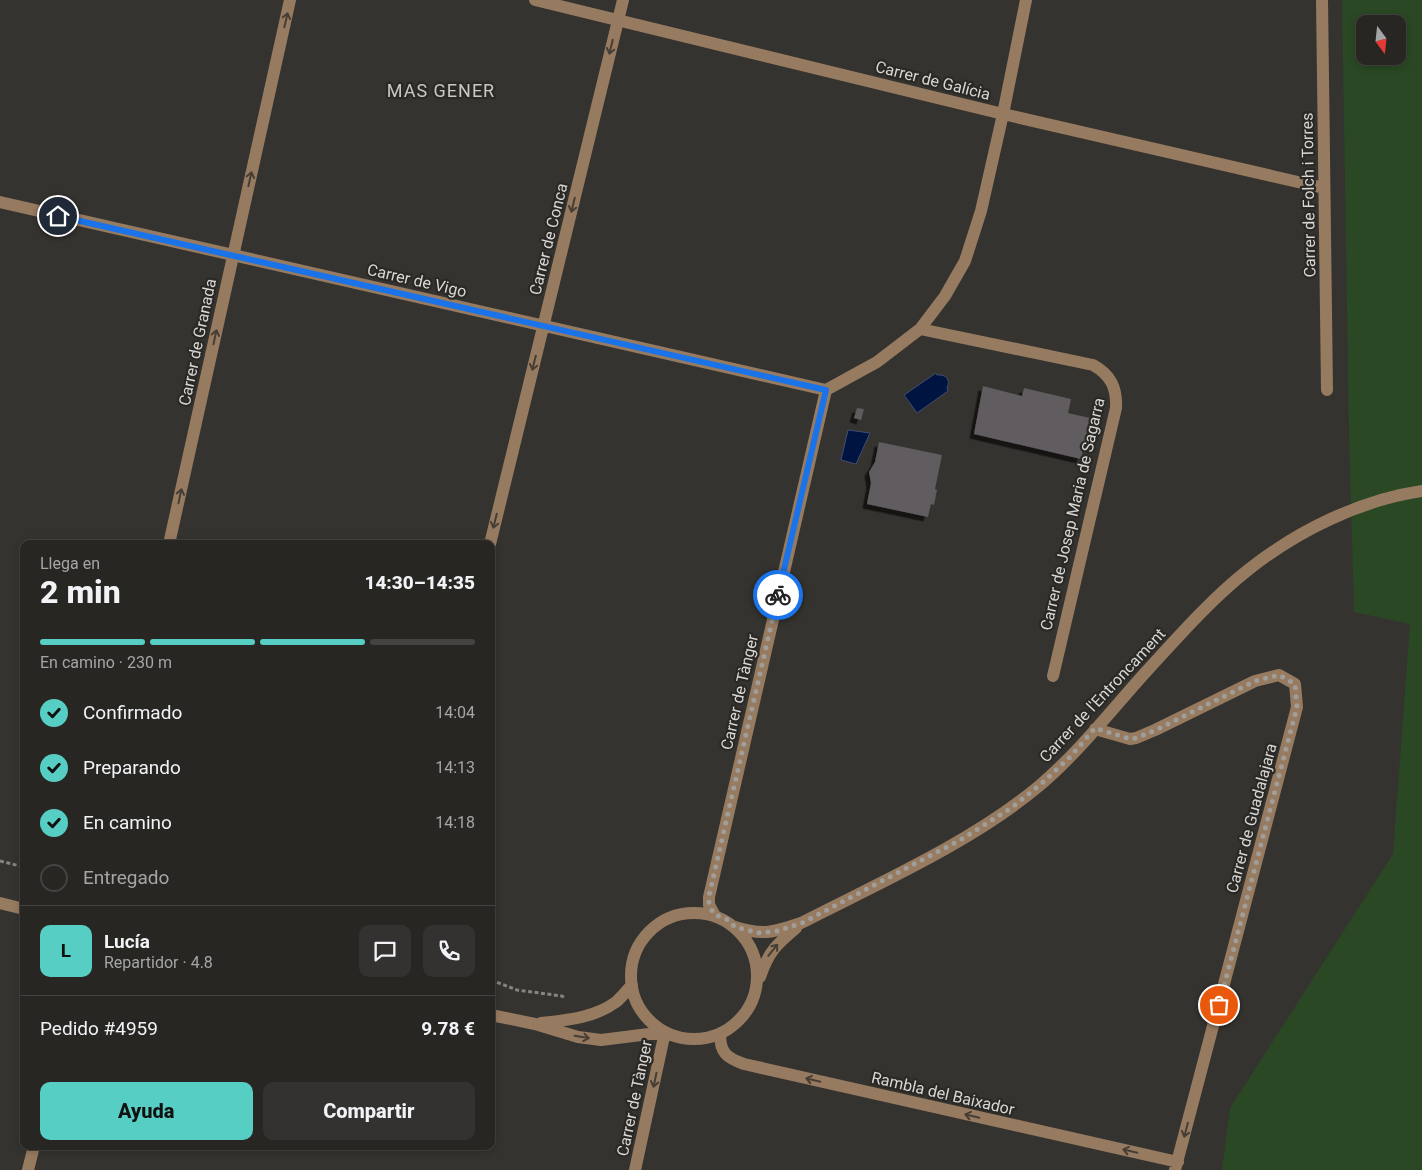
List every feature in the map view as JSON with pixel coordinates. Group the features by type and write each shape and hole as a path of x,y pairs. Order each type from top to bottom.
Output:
{"street":[{"name":"Carrer de Granada","path":"170,540 290,0"},
{"name":"Carrer de Galícia","path":"535,0 1003,114 1324,188"},
{"name":"Carrer de Conca","path":"491,540 623,0"},
{"path":"826,390 877,362 920,330 945,296 965,261 981,211 1026,0"},
{"name":"Carrer de Folch i Torres","path":"1322,0 1327,390"},
{"name":"Carrer de Vigo","path":"0,202 826,390"},
{"name":"Carrer de Josep Maria de Sagarra","path":"920,330 1093,365 1102,370 1111,381 1116,395 1116,408 1053,676"},
{"name":"Carrer de Tànger","path":"714,914 709,905 709,896 826,390"},
{"name":"Carrer de l'Entroncament","path":"735,927 760,933 777,931 802,923 962,839 1011,808 1040,785 1070,757 1187,628 1249,569 1284,545 1359,506 1386,498 1422,491"},
{"name":"Carrer de Guadalajara","path":"1095,728 1130,739 1136,738 1255,681 1279,675 1295,684 1297,707 1177,1166"},
{"path":"0,903 20,908"},
{"path":"696,912 714,914 728,920 735,927 747,941 757,964 757,986 752,1003 739,1021 720,1034 701,1040 679,1038 665,1032 647,1019 636,1000 632,984 631,966 638,945 652,928 662,921 696,912"},
{"name":"Carrer de l'Entroncament","path":"757,986 766,958 781,940 802,923"},
{"path":"535,1024 575,1019 599,1012 617,1001 632,984"},
{"path":"495,1016 535,1024 578,1037 601,1040 665,1032"},
{"name":"Carrer de Tànger","path":"635,1170 665,1032"},
{"name":"Rambla del Baixador","path":"720,1034 720,1044 724,1052 731,1060 744,1064 1177,1166"},
{"path":"28,1170 33,1150"}],"path":[{"path":"0,861 20,866"}],"green space":[{"path":"1342,0 1422,0 1422,1170 1222,1170 1230,1108 1393,854 1410,624 1354,612"}],"water":[{"path":"936,373 947,378 948,391 917,413 904,395"},
{"path":"848,430 870,433 856,464 841,460"}],"building":[{"path":"983,386 1022,396 1024,388 1071,399 1068,413 1090,418 1081,459 974,434"},
{"path":"857,408 864,409 861,420 854,418"},
{"path":"879,442 942,455 935,489 937,490 934,505 931,504 928,517 867,504 871,483 869,472 875,462"}],"way so far":[{"path":"778,595 709,896 709,905 714,914 728,920 735,927 748,931 760,933 777,931 802,923 962,839 1011,808 1040,785 1070,757 1095,728 1130,739 1136,738 1255,681 1279,675 1295,684 1297,707 1219,1005"}],"district":[{"name":"MAS GENER","path":"441,91"}],"route":[{"path":"58,216 826,390 778,595"}]}
